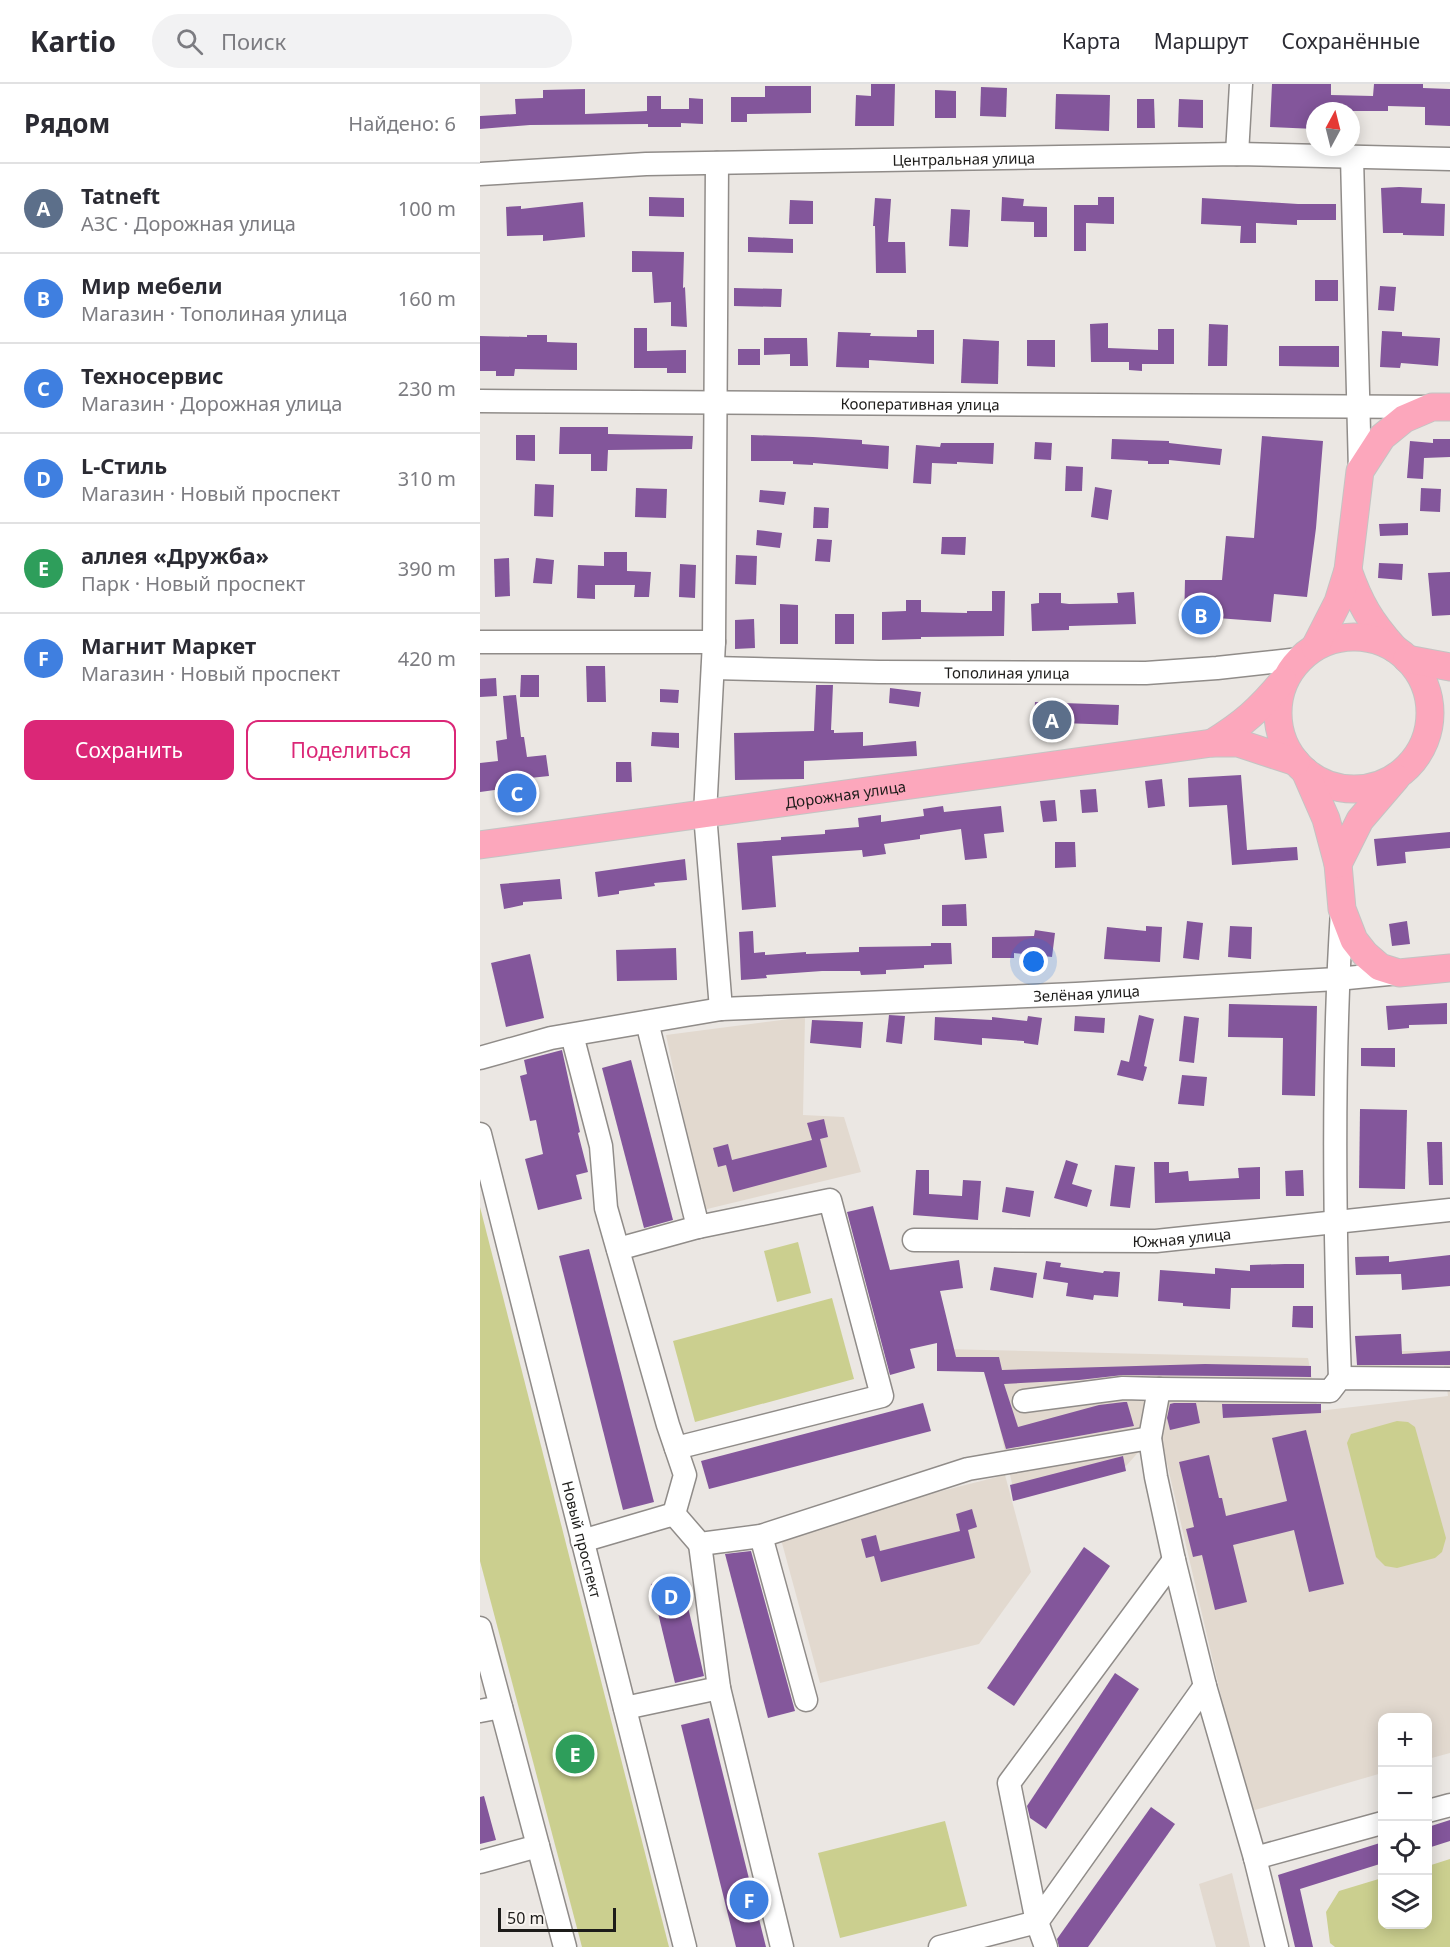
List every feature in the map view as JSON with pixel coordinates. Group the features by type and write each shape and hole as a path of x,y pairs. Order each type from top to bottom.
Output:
{"main road":[{"path":"1348,570 1359,600 1374,626 1419,673 1427,690 1430,708 1426,735 1408,766 1384,782 1368,788 1350,789 1332,786 1316,779 1300,766 1288,751 1279,727 1278,702 1338,602 1348,570 1360,471 1382,437 1404,418 1441,407"},
{"path":"1212,743 1242,724 1262,707 1300,662 1334,639 1354,637 1375,640 1401,653 1450,667"},
{"path":"1338,864 1360,820 1408,766 1450,726"},
{"path":"1212,743 1238,743 1300,766 1326,819 1338,864 1342,909 1354,940 1380,967 1399,973"},
{"name":"Дорожная улица","path":"480,845 1212,743"},
{"name":"Зелёная улица","path":"1399,973 1450,968"}],"street":[{"path":"1237,154 1242,84"},
{"name":"Центральная улица","path":"480,174 646,164 1237,154 1450,159"},
{"path":"1352,157 1360,471"},
{"path":"717,163 714,642 705,814 721,1009"},
{"name":"Кооперативная улица","path":"480,401 1441,407"},
{"path":"480,642 714,642"},
{"name":"Тополиная улица","path":"713,668 879,672 1146,673 1300,662"},
{"path":"1024,1401 1123,1388 1330,1390 1340,1377 1334,1222 1337,979 1342,909"},
{"name":"Зелёная улица","path":"480,1058 550,1038 721,1009 1076,994 1337,979 1399,973"},
{"path":"647,1022 698,1227"},
{"path":"572,1035 601,1146 606,1208 685,1475 674,1514"},
{"name":"Новый проспект","path":"480,1134 685,1947"},
{"path":"618,1249 698,1227 830,1200 882,1396 676,1448"},
{"name":"Южная улица","path":"914,1240 1156,1241 1450,1210"},
{"path":"1340,1377 1450,1379"},
{"path":"1159,1389 1150,1438 1173,1560 1205,1686 1255,1858 1276,1947"},
{"path":"700,1544 762,1536 968,1469 1150,1438"},
{"path":"582,1541 674,1514"},
{"path":"674,1514 700,1544 719,1688 782,1947"},
{"path":"762,1536 806,1700"},
{"path":"1047,1947 1037,1922 1009,1783 1173,1560"},
{"path":"480,1628 490,1709 538,1846 565,1947"},
{"path":"940,1947 1037,1922 1205,1686"},
{"path":"625,1708 719,1688"},
{"path":"1432,1810 1450,1805"},
{"path":"1255,1858 1378,1824"},
{"path":"480,1862 538,1846"}],"shaded area":[{"path":"805,1017 803,1115 844,1117 861,1172 703,1210 666,1035"},
{"path":"943,1349 1308,1358 1318,1411 1448,1396 1444,1366 1357,1367 1358,1352 1450,1350 1450,1753 1432,1758 1432,1713 1378,1713 1378,1774 1248,1812 1159,1429 1126,1466 1015,1497 987,1371 940,1366"},
{"path":"1005,1475 1031,1572 979,1644 820,1683 779,1532"},
{"path":"1232,1873 1250,1947 1216,1947 1199,1884"}],"green space":[{"path":"480,1207 669,1947 582,1947 480,1561"},
{"path":"798,1242 811,1293 777,1302 764,1251"},
{"path":"832,1298 854,1379 695,1422 673,1341"},
{"path":"1397,1421 1408,1422 1415,1427 1446,1538 1442,1552 1435,1558 1397,1568 1385,1566 1376,1557 1347,1443 1351,1434"},
{"path":"945,1821 967,1906 840,1938 818,1853"},
{"path":"1450,1859 1450,1947 1335,1947 1330,1943 1326,1912 1339,1891 1378,1879 1378,1929 1432,1929 1432,1865"}],"building":[{"path":"871,84 895,84 894,126 855,126 856,95 871,96"},
{"path":"1272,84 1331,84 1331,95 1373,96 1374,84 1423,84 1423,88 1450,89 1450,126 1425,125 1425,107 1388,106 1388,111 1360,111 1360,102 1306,102 1306,129 1270,127"},
{"path":"765,86 811,86 811,113 747,114 747,122 731,122 731,97 765,97"},
{"path":"981,87 1007,88 1006,117 980,116"},
{"path":"585,89 585,114 647,111 647,96 661,96 661,109 689,109 689,98 703,99 703,124 681,123 681,127 648,127 648,124 530,125 480,129 480,116 516,114 515,99 543,98 543,90"},
{"path":"935,90 956,91 956,118 935,118"},
{"path":"1056,94 1110,95 1109,131 1055,129"},
{"path":"1137,99 1154,99 1155,128 1137,128"},
{"path":"1179,99 1203,100 1203,128 1178,127"},
{"path":"1381,188 1422,188 1421,203 1445,204 1444,236 1383,233"},
{"path":"649,197 684,198 684,217 649,216"},
{"path":"1002,197 1024,199 1023,206 1047,207 1047,237 1034,237 1034,222 1001,221"},
{"path":"1098,197 1114,197 1114,224 1086,223 1086,251 1074,251 1074,205 1098,205"},
{"path":"875,198 891,199 888,242 905,242 906,273 876,273 875,226 873,226"},
{"path":"1202,198 1336,204 1336,220 1297,220 1297,225 1256,223 1256,243 1240,243 1241,226 1201,224"},
{"path":"790,200 813,201 813,224 789,224"},
{"path":"583,202 585,237 543,241 543,235 507,236 506,207 521,206 521,209"},
{"path":"951,209 970,210 968,247 949,246"},
{"path":"748,237 793,239 793,253 748,252"},
{"path":"632,251 684,252 683,288 685,287 687,327 671,326 671,302 654,303 652,272 632,272"},
{"path":"1315,280 1338,280 1338,301 1315,301"},
{"path":"1380,286 1396,287 1394,311 1378,310"},
{"path":"734,288 782,289 781,307 734,306"},
{"path":"1108,323 1108,348 1158,350 1158,329 1174,329 1174,364 1142,364 1142,371 1129,370 1129,362 1091,362 1090,324"},
{"path":"1209,324 1228,325 1227,366 1208,366"},
{"path":"634,328 647,328 647,351 686,350 686,373 667,373 667,368 634,368"},
{"path":"917,330 934,330 934,364 869,360 869,368 836,367 838,332 871,333 870,336 917,337"},
{"path":"1382,331 1402,332 1402,336 1440,338 1438,366 1401,363 1400,368 1380,367"},
{"path":"527,335 547,335 547,342 577,343 577,370 515,369 514,376 496,376 496,371 480,371 480,336 527,337"},
{"path":"764,338 807,338 808,366 790,366 790,354 764,355"},
{"path":"963,339 999,341 998,384 961,383"},
{"path":"1027,340 1055,340 1055,367 1027,366"},
{"path":"1279,346 1339,346 1339,367 1279,366"},
{"path":"738,349 760,349 760,365 738,365"},
{"path":"560,427 608,427 608,434 693,436 692,449 608,450 607,471 591,471 591,454 559,454"},
{"path":"516,435 535,435 535,461 516,460"},
{"path":"751,435 862,440 862,444 889,446 888,469 813,463 813,465 793,464 793,461 751,461"},
{"path":"1262,436 1323,441 1316,528 1307,597 1274,594 1271,622 1217,618 1217,624 1184,624 1185,580 1222,580 1226,536 1254,538"},
{"path":"1112,439 1169,441 1169,443 1222,449 1220,465 1169,460 1169,464 1148,464 1148,461 1111,459"},
{"path":"1433,439 1450,439 1450,457 1424,458 1423,479 1407,478 1410,441 1433,443"},
{"path":"1035,442 1052,443 1051,460 1034,459"},
{"path":"941,443 994,443 993,464 932,463 931,484 913,483 916,445 940,447"},
{"path":"1066,466 1083,467 1082,491 1065,491"},
{"path":"535,484 554,485 553,517 534,516"},
{"path":"1095,487 1112,490 1108,520 1091,517"},
{"path":"636,488 667,489 666,518 635,517"},
{"path":"1421,488 1441,489 1440,512 1420,511"},
{"path":"760,490 786,492 784,505 759,502"},
{"path":"814,507 829,508 828,528 813,528"},
{"path":"1408,523 1408,535 1380,536 1379,524"},
{"path":"757,530 782,533 780,548 756,545"},
{"path":"942,537 966,537 965,555 941,554"},
{"path":"817,539 832,540 830,562 815,561"},
{"path":"604,552 627,552 627,571 651,572 649,597 634,597 635,585 595,585 595,599 577,598 578,565 604,566"},
{"path":"736,555 757,556 756,585 735,584"},
{"path":"509,558 510,596 495,597 494,559"},
{"path":"536,558 554,560 552,584 533,583"},
{"path":"1379,563 1403,564 1402,580 1378,578"},
{"path":"680,564 696,565 695,598 679,597"},
{"path":"1450,572 1450,615 1432,616 1428,573"},
{"path":"992,591 1005,591 1004,636 882,640 882,612 906,611 906,600 921,600 921,612 992,611"},
{"path":"1134,592 1136,624 1069,626 1069,630 1032,631 1031,604 1039,603 1039,593 1061,593 1061,603 1069,604 1118,603 1117,593"},
{"path":"780,604 798,605 798,644 780,644"},
{"path":"835,614 854,614 854,644 835,644"},
{"path":"754,619 755,648 735,649 735,620"},
{"path":"586,666 605,666 606,702 587,702"},
{"path":"521,675 539,675 539,697 520,697"},
{"path":"496,678 497,696 480,697 480,679"},
{"path":"816,685 833,685 831,730 834,730 834,733 863,732 863,746 916,741 917,756 804,761 804,779 735,780 734,733 814,731"},
{"path":"890,688 921,692 919,707 889,703"},
{"path":"660,689 679,690 678,703 660,702"},
{"path":"516,695 521,737 524,737 527,757 546,755 549,776 530,778 534,807 505,811 502,789 480,792 480,763 498,761 496,741 507,739 503,696"},
{"path":"1035,702 1119,705 1118,725 1034,722"},
{"path":"652,732 679,733 679,748 651,746"},
{"path":"616,762 631,762 632,782 616,782"},
{"path":"1241,775 1247,850 1297,847 1298,860 1232,865 1227,805 1189,807 1188,778"},
{"path":"1162,779 1165,806 1148,808 1145,781"},
{"path":"1096,789 1098,812 1082,813 1080,790"},
{"path":"1055,800 1057,821 1043,822 1040,801"},
{"path":"943,806 944,812 1001,806 1004,832 984,834 987,858 965,860 961,829 920,835 920,839 884,844 886,854 863,857 862,850 772,856 776,907 742,910 737,843 825,834 825,830 859,827 858,818 881,815 881,822 924,816 923,809"},
{"path":"1450,832 1450,848 1405,852 1406,863 1377,866 1374,839"},
{"path":"1055,842 1075,842 1076,867 1055,868"},
{"path":"685,859 687,880 654,883 655,886 619,891 619,894 598,897 595,872"},
{"path":"560,879 562,899 523,902 523,905 504,909 500,884"},
{"path":"966,904 967,926 942,926 942,905"},
{"path":"1187,921 1203,923 1199,960 1183,958"},
{"path":"1407,921 1410,944 1392,946 1389,924"},
{"path":"1146,926 1162,927 1160,962 1104,959 1107,927 1146,931"},
{"path":"1230,926 1252,927 1251,959 1228,957"},
{"path":"1035,930 1055,933 1052,957 1014,953 1014,958 992,958 992,937 1034,936"},
{"path":"753,931 754,953 765,952 765,955 859,952 859,947 931,946 931,943 951,943 952,964 886,970 886,974 861,975 860,971 822,971 766,975 767,978 741,980 739,932"},
{"path":"676,948 677,980 617,981 616,950"},
{"path":"530,954 544,1018 506,1027 491,963"},
{"path":"1447,1003 1447,1024 1409,1025 1409,1028 1388,1030 1386,1006"},
{"path":"1229,1004 1317,1006 1315,1096 1282,1095 1283,1038 1228,1037"},
{"path":"889,1015 905,1016 902,1044 886,1042"},
{"path":"1139,1015 1154,1019 1143,1081 1117,1075 1121,1060 1129,1062"},
{"path":"1028,1016 1042,1018 1038,1045 1024,1043 1024,1041 982,1038 982,1045 934,1040 935,1017 992,1020 992,1017 1027,1021"},
{"path":"1075,1016 1105,1018 1104,1033 1074,1031"},
{"path":"1184,1016 1199,1018 1194,1063 1179,1061"},
{"path":"812,1020 863,1022 861,1048 810,1043"},
{"path":"1361,1048 1395,1048 1395,1067 1361,1066"},
{"path":"562,1050 588,1172 576,1175 582,1199 538,1210 525,1159 543,1154 536,1120 530,1121 520,1076 527,1074 524,1060"},
{"path":"631,1060 673,1220 644,1228 602,1068"},
{"path":"1182,1075 1207,1077 1204,1106 1178,1104"},
{"path":"1360,1109 1407,1110 1405,1189 1359,1188"},
{"path":"824,1119 828,1137 820,1139 827,1167 733,1192 726,1165 718,1167 713,1148 728,1144 732,1160 812,1140 807,1123"},
{"path":"1427,1142 1442,1142 1443,1185 1429,1185"},
{"path":"1066,1160 1078,1164 1072,1184 1092,1190 1087,1207 1054,1198"},
{"path":"1154,1162 1169,1162 1169,1173 1188,1171 1189,1181 1239,1178 1238,1168 1260,1167 1260,1199 1155,1203"},
{"path":"1115,1165 1135,1167 1130,1208 1110,1206"},
{"path":"916,1170 929,1170 929,1194 962,1196 963,1180 981,1181 978,1220 913,1215"},
{"path":"1303,1170 1304,1196 1286,1196 1285,1171"},
{"path":"1006,1187 1034,1191 1030,1217 1002,1212"},
{"path":"873,1206 890,1270 959,1260 963,1288 940,1291 956,1357 999,1357 1002,1370 1205,1364 1311,1366 1311,1377 1123,1375 1004,1384 1018,1427 1099,1405 1124,1402 1127,1402 1134,1426 1006,1449 984,1372 937,1371 937,1343 910,1349 915,1368 890,1375 847,1212"},
{"path":"589,1249 654,1502 623,1510 559,1256"},
{"path":"1450,1255 1450,1286 1402,1290 1401,1274 1356,1275 1355,1257 1389,1256 1389,1262"},
{"path":"1046,1261 1061,1263 1060,1267 1103,1273 1104,1271 1120,1272 1118,1297 1094,1295 1093,1300 1066,1296 1068,1283 1043,1279"},
{"path":"1304,1264 1304,1288 1231,1288 1230,1309 1183,1306 1183,1303 1158,1301 1160,1270 1215,1274 1215,1268 1250,1271 1250,1265"},
{"path":"994,1267 1037,1273 1033,1298 990,1290"},
{"path":"1293,1306 1313,1306 1313,1328 1292,1327"},
{"path":"1401,1334 1402,1354 1450,1351 1450,1365 1357,1365 1355,1336"},
{"path":"923,1403 931,1431 709,1489 701,1461"},
{"path":"1196,1403 1200,1423 1170,1430 1167,1418 1170,1404"},
{"path":"1222,1404 1321,1404 1321,1413 1223,1418"},
{"path":"1306,1430 1344,1584 1309,1592 1294,1530 1233,1545 1247,1602 1215,1610 1202,1555 1193,1557 1186,1529 1194,1527 1179,1462 1209,1455 1219,1498 1222,1498 1226,1516 1287,1501 1272,1438"},
{"path":"1123,1456 1126,1471 1013,1501 1010,1485"},
{"path":"972,1509 977,1527 968,1530 975,1558 881,1582 874,1556 866,1558 861,1539 876,1535 880,1551 960,1531 956,1514"},
{"path":"1084,1547 1110,1566 1014,1706 987,1688"},
{"path":"751,1551 795,1711 768,1718 725,1554"},
{"path":"681,1577 704,1676 675,1683 651,1584"},
{"path":"1115,1673 1139,1689 1046,1829 1030,1818 1027,1806"},
{"path":"709,1718 766,1947 736,1947 681,1725"},
{"path":"484,1796 496,1840 480,1844 480,1797"},
{"path":"1151,1807 1175,1824 1088,1947 1059,1947 1057,1939"},
{"path":"1450,1820 1450,1841 1432,1847 1432,1826"},
{"path":"1378,1844 1378,1865 1300,1889 1313,1947 1295,1947 1278,1875"}],"place":[{"name":"Мир мебели","path":"1201,615"},
{"name":"Tatneft","path":"1052,720"},
{"name":"Техносервис","path":"517,793"},
{"name":"L-Стиль","path":"671,1596"},
{"name":"аллея «Дружба»","path":"575,1754"},
{"name":"Магнит Маркет","path":"749,1900"}]}
